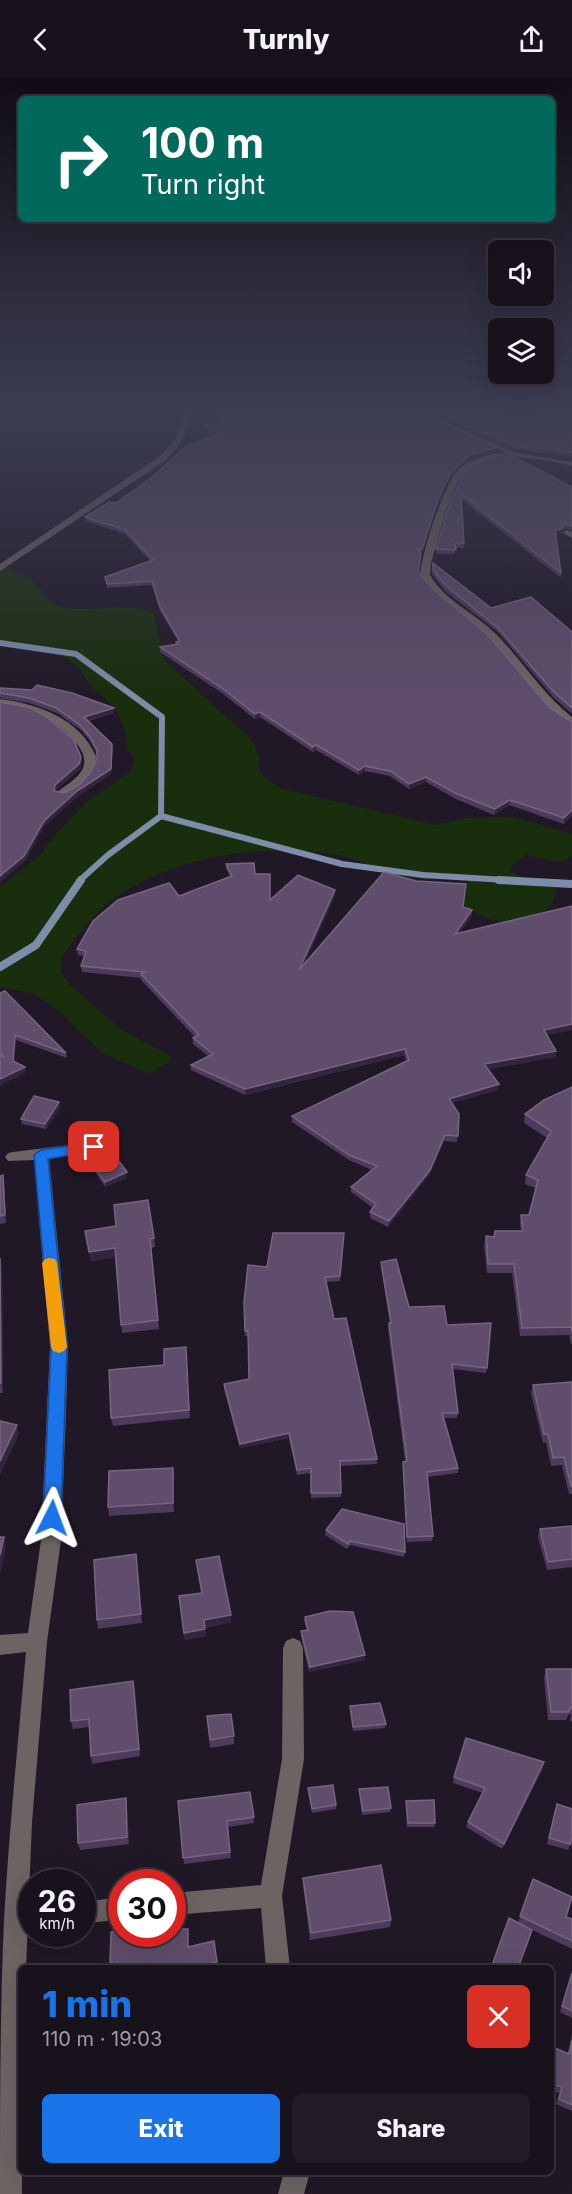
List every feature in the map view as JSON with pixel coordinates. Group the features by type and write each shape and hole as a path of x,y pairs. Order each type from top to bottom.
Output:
{"street":[{"path":"0,568 94,505"},
{"path":"446,505 426,563 425,575 436,590 487,631 519,666 546,702 572,722"},
{"path":"0,702 44,711 78,737 89,750 92,757 90,765 83,776 61,794"},
{"path":"13,1157 94,1147"},
{"path":"22,1869 21,1822 37,1642 51,1539 59,1346 41,1155"},
{"path":"0,1645 37,1642"},
{"path":"278,1965 272,1896 293,1759 293,1648"},
{"path":"186,1903 272,1896"},
{"path":"21,1965 22,1947"},
{"path":"9,2194 18,2019"},
{"path":"291,2194 296,2175"}],"green space":[{"path":"3,567 29,578 48,599 63,607 86,609 121,607 143,609 154,613 164,660 251,739 256,748 260,771 271,782 283,789 436,825 465,818 514,817 572,834 572,856 564,861 527,855 511,865 510,871 521,877 556,885 555,896 551,904 544,911 526,920 495,920 464,907 468,880 409,878 348,857 309,851 246,852 183,865 153,876 126,891 101,909 61,959 62,973 71,986 119,1028 169,1055 172,1060 149,1074 102,1053 58,1010 32,993 0,987 0,887 39,856 86,802 130,772 135,759 127,749 125,730 115,707 91,687 78,666 64,657 0,640 0,569"}],"building":[{"path":"105,505 436,505 422,549 417,549 421,553 418,572 434,590 488,635 549,707 572,722 572,810 564,818 510,800 495,809 457,794 426,777 409,784 390,771 365,766 359,770 316,745 313,747 260,712 255,714 222,688 160,647 178,644 176,642 180,641 160,607 152,581 107,584 105,577 153,560 125,530 85,517"},
{"path":"449,505 462,505 464,543 455,543 456,550 436,549"},
{"path":"475,505 572,505 572,526 566,524 561,529 555,530 561,573"},
{"path":"433,563 491,608 531,597 572,632 572,708 554,692 498,628 446,586 433,570"},
{"path":"37,685 72,693 114,708 84,717 112,744 111,769 77,791 44,821 24,856 0,876 0,702 31,708 47,717 74,740 81,757 79,764 55,785 54,791 64,793 78,786 90,773 97,758 97,750 90,737 80,725 56,708 29,698 0,693 0,688 32,690"},
{"path":"254,863 255,874 270,874 270,900 298,875 335,890 299,970 384,872 416,881 466,884 463,907 472,910 455,934 572,906 572,1024 544,1030 556,1051 484,1064 499,1084 449,1099 459,1114 458,1136 445,1135 430,1170 389,1221 370,1212 376,1204 351,1187 377,1166 349,1155 292,1116 409,1060 405,1049 245,1089 191,1065 213,1054 193,1038 199,1035 141,974 145,972 81,966 86,951 77,949 93,921 118,900 169,883 179,896 232,876 226,864"},
{"path":"5,991 66,1053 15,1035 13,1061 25,1067 0,1079 0,1055 4,1057 0,1052 0,993"},
{"path":"572,1087 572,1333 571,1327 522,1328 514,1264 488,1264 486,1236 494,1237 495,1231 523,1231 521,1215 529,1215 538,1180 526,1175 551,1131 525,1114 544,1100"},
{"path":"34,1096 59,1102 45,1124 21,1119"},
{"path":"112,1152 127,1172 105,1182 90,1161"},
{"path":"3,1175 5,1215 0,1216 0,1176"},
{"path":"148,1200 154,1238 150,1239 158,1320 121,1325 115,1248 89,1252 85,1231 116,1226 114,1205"},
{"path":"273,1233 344,1233 340,1276 325,1277 334,1319 346,1318 377,1459 340,1461 341,1493 311,1493 311,1468 297,1470 289,1433 240,1444 224,1384 249,1379 248,1331 245,1331 244,1302 248,1265 267,1267"},
{"path":"0,1258 1,1383 0,1383"},
{"path":"396,1259 409,1307 444,1306 447,1325 491,1323 487,1368 452,1364 458,1413 442,1413 458,1468 427,1472 433,1536 407,1537 403,1462 407,1461 389,1323 391,1323 381,1262"},
{"path":"186,1347 189,1410 111,1418 109,1370 164,1365 164,1349"},
{"path":"572,1382 571,1486 564,1457 553,1458 548,1434 544,1434 533,1385"},
{"path":"0,1421 17,1425 0,1461"},
{"path":"173,1468 173,1503 108,1507 109,1471"},
{"path":"342,1509 404,1524 405,1552 350,1541 348,1544 326,1530"},
{"path":"572,1526 572,1559 548,1562 540,1529"},
{"path":"0,1537 4,1537 0,1555"},
{"path":"136,1554 141,1614 97,1620 94,1560"},
{"path":"219,1556 231,1615 204,1620 205,1629 184,1633 179,1596 202,1593 196,1560"},
{"path":"330,1611 353,1612 365,1655 310,1667 301,1631 308,1630 305,1617"},
{"path":"546,1669 572,1669 572,1706 568,1712 551,1712"},
{"path":"133,1681 139,1749 91,1756 89,1719 71,1721 70,1690"},
{"path":"380,1703 386,1724 353,1727 350,1706"},
{"path":"231,1714 234,1736 210,1740 207,1716"},
{"path":"466,1738 544,1762 504,1844 468,1822 485,1788 454,1777"},
{"path":"333,1785 336,1805 312,1809 308,1788"},
{"path":"388,1787 391,1808 363,1811 359,1789"},
{"path":"250,1792 254,1817 227,1821 230,1852 183,1858 178,1801"},
{"path":"126,1798 127,1837 78,1843 77,1805"},
{"path":"434,1800 435,1823 408,1823 406,1801"},
{"path":"557,1804 572,1809 570,1844 549,1838"},
{"path":"381,1865 391,1920 311,1933 303,1878"},
{"path":"533,1879 572,1897 566,1917 572,1919 572,1941 520,1916"},
{"path":"509,1918 532,1930 519,1965 492,1965"},
{"path":"186,1929 188,1929 188,1947 214,1941 217,1962 205,1965 112,1965 110,1962 110,1947 186,1947"},
{"path":"572,1973 572,2011 562,2006"},
{"path":"572,2040 572,2105 559,2099 562,2087 554,2084 554,2048 569,2054"}],"waterway":[{"path":"0,643 76,654 162,717 161,816"},
{"path":"79,881 108,855 161,816"},
{"path":"161,816 342,864 423,875 524,881"},
{"path":"0,967 36,945 81,880"},
{"path":"499,880 572,884"}],"slow traffic":[{"path":"50,1263 59,1347"}],"route":[{"path":"52,1518 59,1346 41,1155 94,1147"}]}
